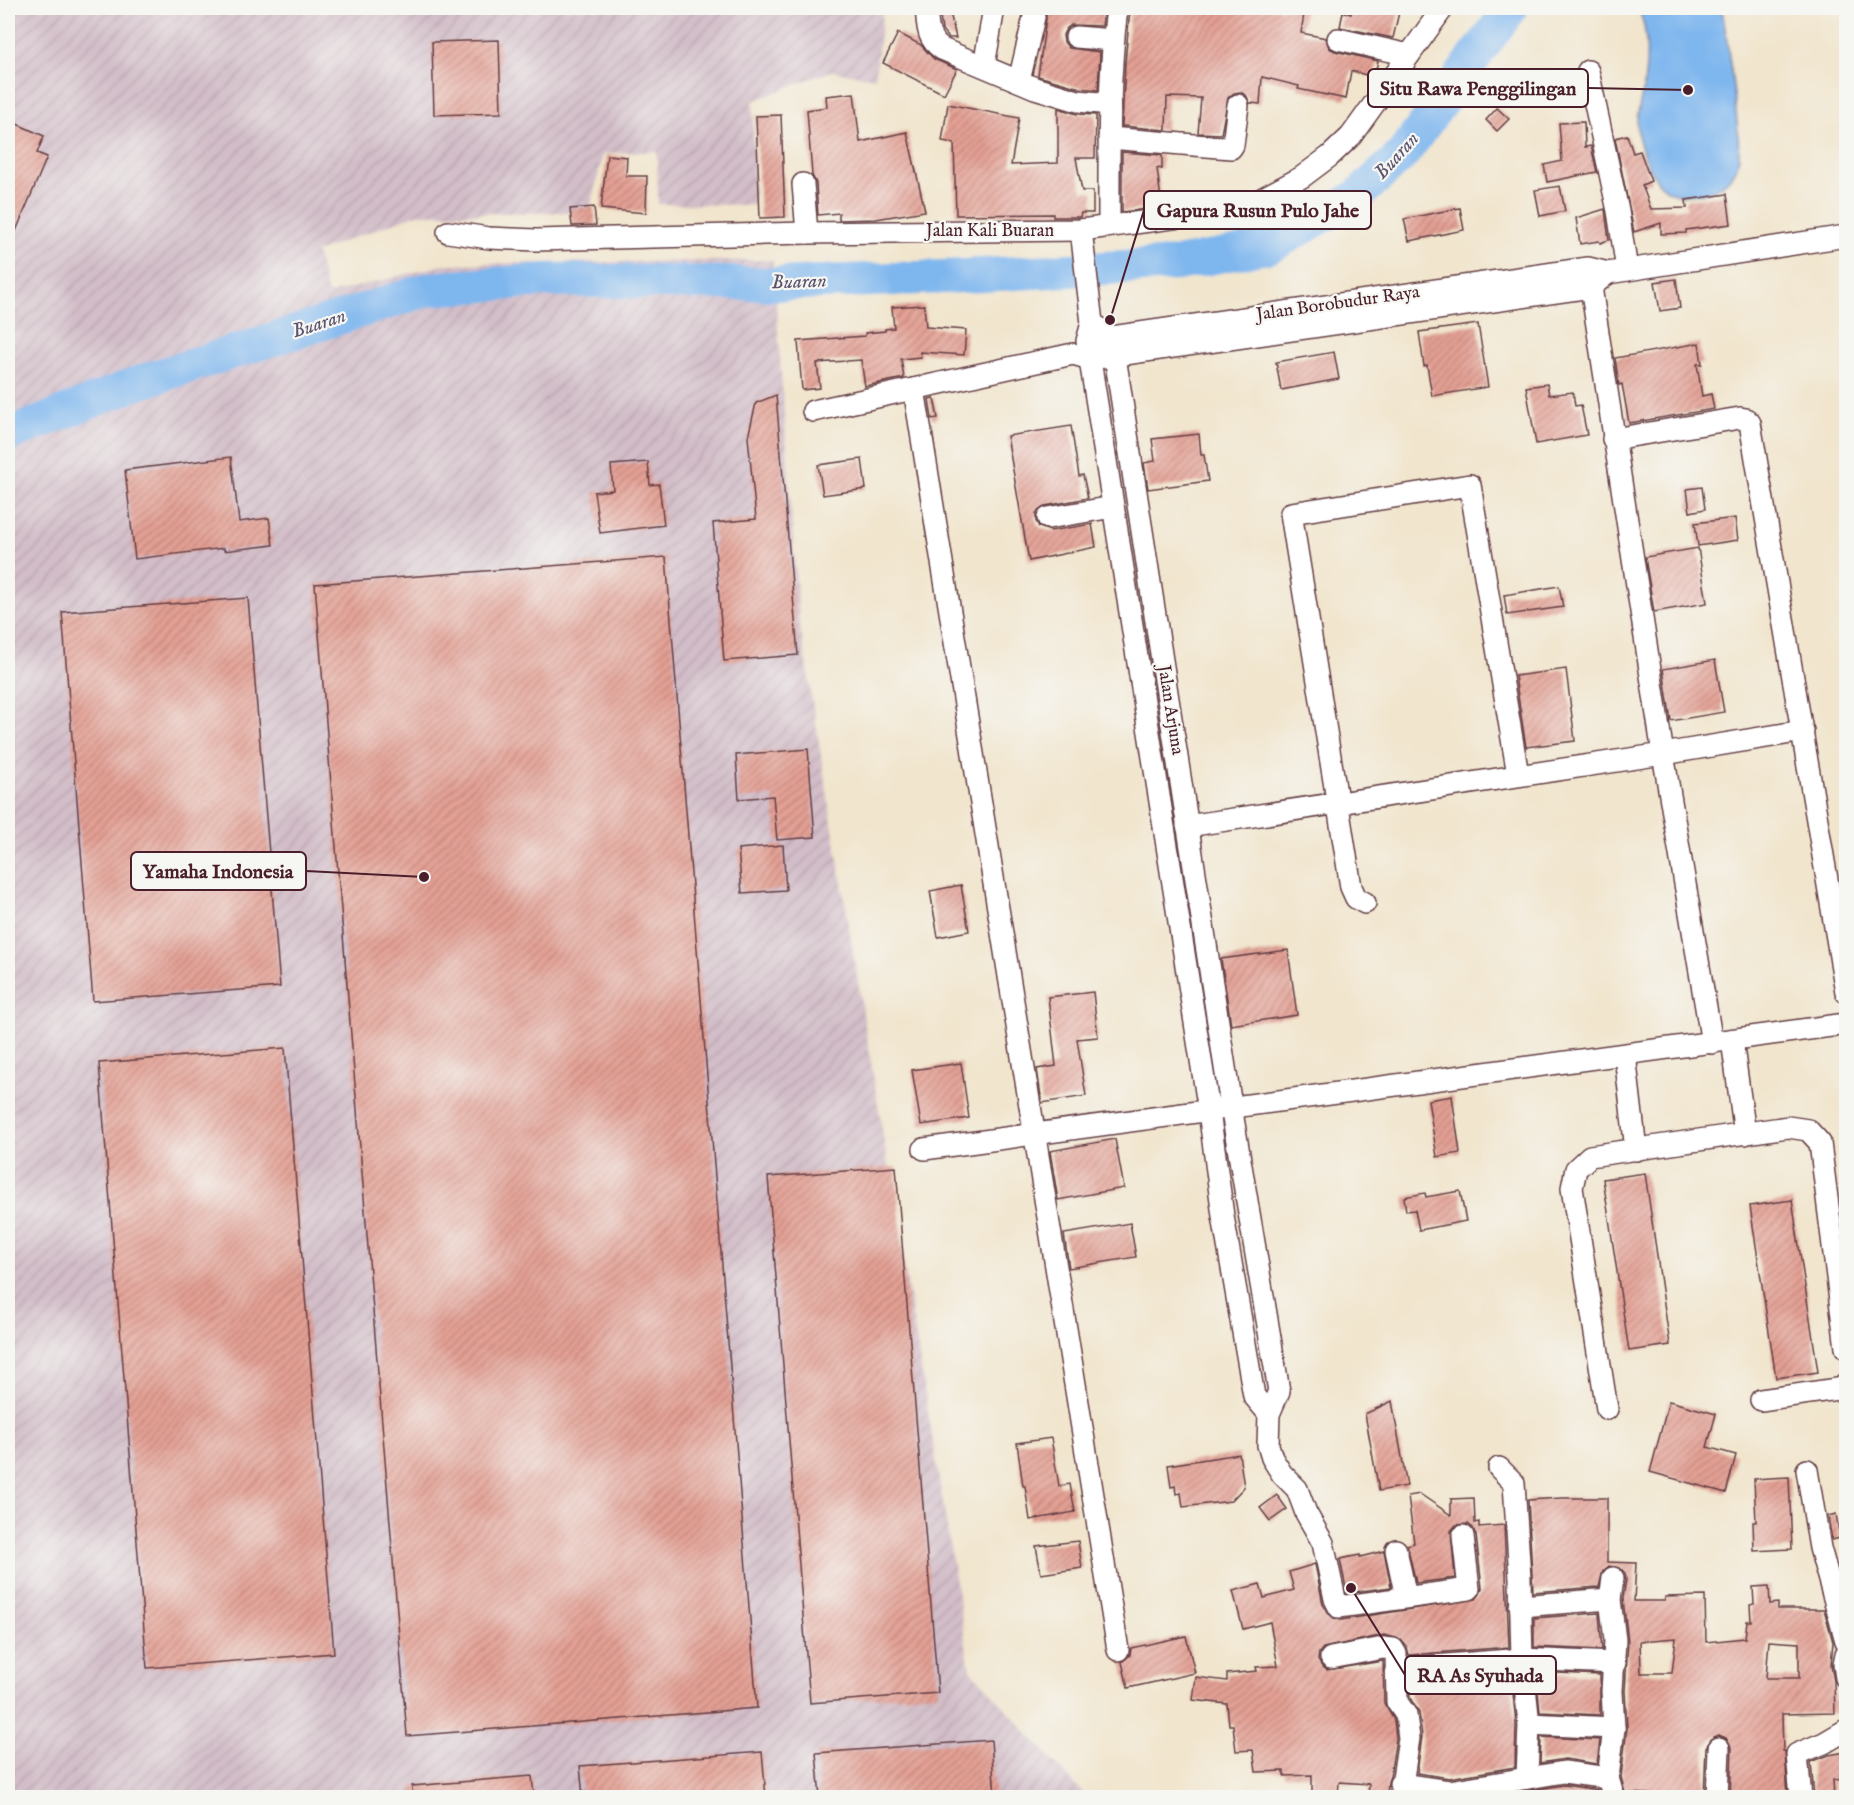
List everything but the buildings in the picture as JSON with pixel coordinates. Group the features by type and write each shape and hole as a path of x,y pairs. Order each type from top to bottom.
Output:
{"street":[{"path":"926,8 930,36 933,43 942,49 1035,88 1078,101 1110,104"},
{"path":"984,66 994,8"},
{"path":"1109,226 1110,104 1117,8"},
{"name":"Jalan Kali Buaran","path":"448,232 489,238 537,240 807,233 1081,235 1109,226 1180,217 1254,203 1302,177 1330,156 1351,136 1443,8"},
{"path":"1020,81 1034,17"},
{"path":"1076,38 1113,40"},
{"path":"1338,39 1409,55"},
{"path":"1588,71 1618,211 1618,272"},
{"path":"1109,138 1231,148 1238,105"},
{"path":"803,184 807,233"},
{"name":"Jalan Arjuna","path":"1081,235 1086,337 1209,1111 1223,1216 1254,1396 1269,1414"},
{"name":"Jalan Borobudur Raya","path":"813,411 914,389 1086,337 1113,346 1590,277 1846,236"},
{"path":"1590,277 1663,754 1722,1041 1745,1134"},
{"path":"1086,337 1113,346"},
{"name":"Jalan Arjuna","path":"1113,346 1231,1106 1279,1391 1269,1414 1269,1445 1272,1458 1282,1474 1297,1489 1306,1513 1323,1544 1335,1599 1339,1606 1406,1597"},
{"path":"914,389 1118,1650"},
{"path":"1613,439 1740,418 1746,418 1750,423 1846,991"},
{"path":"1365,903 1356,898 1351,887 1291,513 1470,485 1518,775"},
{"path":"1048,518 1113,507"},
{"path":"1128,598 1152,595"},
{"path":"1141,683 1165,679"},
{"path":"1188,826 1803,731"},
{"path":"1159,795 1182,792"},
{"path":"1182,942 1205,940"},
{"path":"924,1149 1846,1024"},
{"path":"1625,1055 1636,1150"},
{"path":"1607,1409 1572,1188 1576,1169 1590,1156 1788,1127 1808,1130 1820,1143 1846,1348"},
{"path":"1223,1216 1250,1211"},
{"path":"1761,1400 1844,1388 1846,1384"},
{"path":"1499,1468 1514,1484 1522,1659 1529,1724 1527,1778"},
{"path":"1807,1470 1820,1548 1846,1641"},
{"path":"1396,1550 1406,1597 1469,1588 1463,1536"},
{"path":"1331,1658 1383,1648 1393,1649 1396,1654 1396,1702 1406,1715 1409,1738 1400,1791 1449,1791 1564,1772 1611,1788 1615,1640 1611,1589 1520,1606"},
{"path":"1846,1654 1844,1664 1846,1678"},
{"path":"1396,1669 1522,1659 1615,1663"},
{"path":"1529,1724 1614,1728"},
{"path":"1801,1797 1797,1754 1824,1743 1846,1730"},
{"path":"1717,1797 1719,1748"}],"shaded area":[{"path":"8,8 883,8 875,78 831,71 753,101 754,205 658,204 657,151 603,154 589,212 417,214 316,252 328,294 447,264 773,260 799,620 970,1669 1086,1797 8,1798"}],"water":[{"path":"1639,8 1720,8 1723,15 1732,74 1739,154 1737,166 1732,175 1714,189 1691,195 1669,191 1657,180 1646,159 1637,125 1646,57 1645,31"}],"waterway":[{"name":"Buaran","path":"8,435 137,383 429,289 548,280 775,284 965,276 1177,264 1271,246 1356,197 1402,155 1511,8"}],"place":[{"name":"Situ Rawa Penggilingan","path":"1688,90"},
{"name":"Gapura Rusun Pulo Jahe","path":"1110,320"},
{"name":"Yamaha Indonesia","path":"424,877"},
{"name":"RA As Syuhada","path":"1351,1588"}]}
